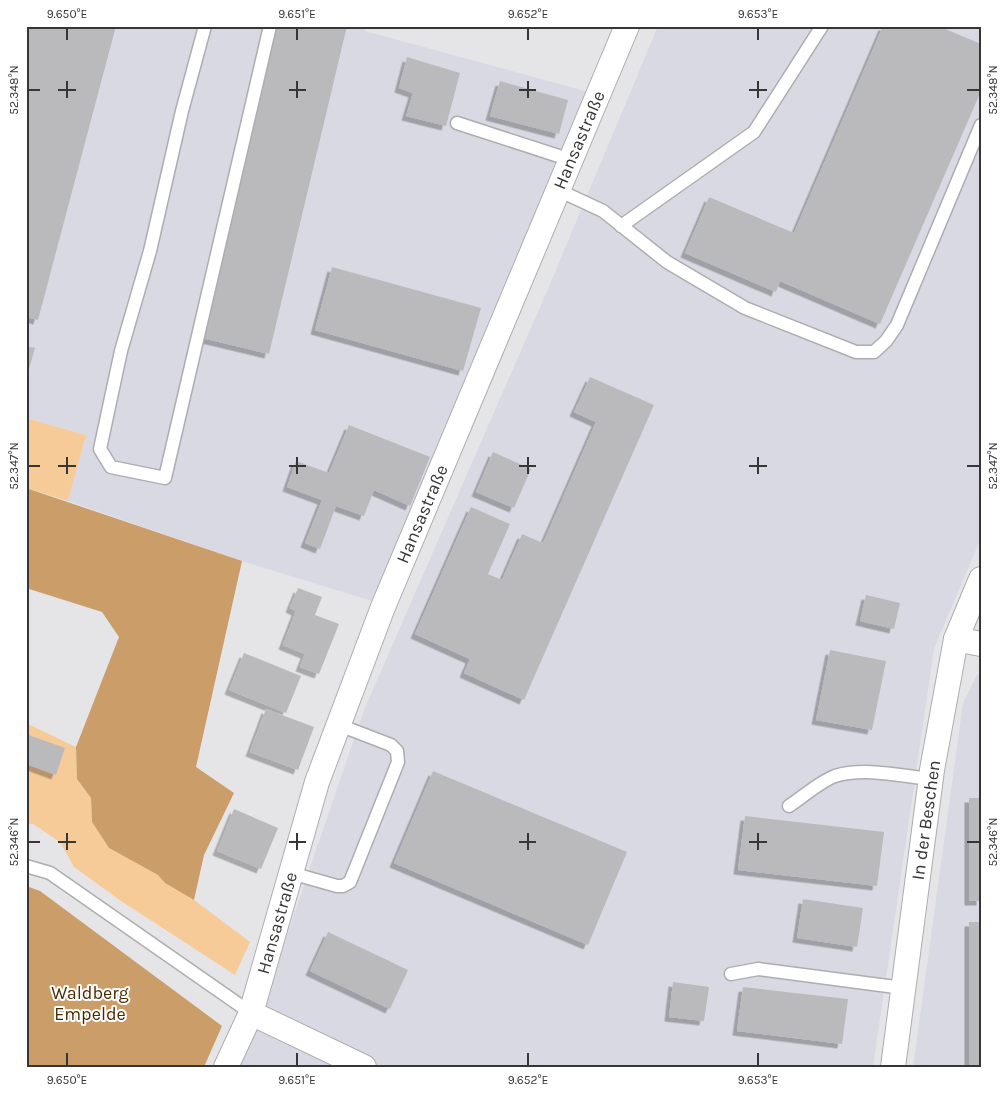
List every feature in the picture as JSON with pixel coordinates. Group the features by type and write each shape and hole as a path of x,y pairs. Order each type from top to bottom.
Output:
{"street":[{"name":"Hansastraße","path":"226,1067 251,1013 317,782 383,607 627,26"},
{"name":"In der Beschen","path":"893,1067 931,779 956,639 981,579"},
{"path":"956,639 981,644"},
{"path":"251,1013 364,1067"}],"lane":[{"path":"205,26 182,111 150,251 121,351 100,449 111,467 165,478 270,26"},
{"path":"621,226 754,132 822,26"},
{"path":"457,123 570,160"},
{"path":"558,190 603,211 667,262 745,308 856,352 874,352 886,341 897,325 981,125"},
{"path":"291,873 336,886 344,886 350,882 398,762 397,752 391,745 339,725"},
{"path":"789,806 828,780 840,775 860,772 931,779"},
{"path":"26,866 50,873 251,1013"},
{"path":"731,974 758,969 903,988"}],"shaded area":[{"path":"26,26 366,26 365,31 589,92 372,601 242,561 68,501 86,435 26,418"},
{"path":"658,26 981,26 981,538 934,649 873,1067 230,1067 273,976 364,710 550,284"},
{"path":"26,418 86,435 68,501 26,488"},
{"path":"981,674 981,1067 913,1067 963,703 977,675"},
{"path":"26,721 30,725 76,747 77,779 91,798 92,822 109,848 158,875 165,883 194,900 250,942 235,975 121,901 74,867 60,842 33,824 26,824"}],"green space":[{"path":"26,488 242,561 196,767 234,793 204,855 194,900 165,883 158,875 109,848 92,822 91,798 77,779 76,747 119,637 102,612 26,588"},
{"name":"Waldberg Empelde","path":"26,886 40,891 222,1026 204,1067 33,1067 26,1064"}],"building":[{"path":"26,26 116,26 38,320 26,317"},
{"path":"277,26 347,26 269,354 202,338"},
{"path":"883,26 938,26 981,44 981,91 880,324 780,281 776,292 685,253 709,197 794,233"},
{"path":"407,57 460,73 446,126 406,116 413,93 399,88"},
{"path":"500,81 568,100 559,134 490,116"},
{"path":"332,267 481,308 463,371 315,330"},
{"path":"26,346 35,348 27,376 26,376"},
{"path":"590,377 654,405 524,700 464,673 470,659 415,634 471,507 510,524 488,574 502,580 522,534 543,543 596,422 574,412"},
{"path":"349,425 430,457 410,506 374,490 364,516 336,506 320,549 305,543 322,500 287,487 296,461 329,473"},
{"path":"493,452 531,469 514,508 476,492"},
{"path":"298,588 322,597 315,615 339,624 319,674 300,667 305,654 283,645 296,611 290,608"},
{"path":"866,595 900,603 894,629 860,621"},
{"path":"830,650 886,661 872,730 816,720"},
{"path":"244,653 301,676 286,713 229,690"},
{"path":"266,709 314,727 298,770 250,752"},
{"path":"26,734 65,748 56,775 26,764"},
{"path":"433,771 627,852 588,945 394,863"},
{"path":"969,798 981,798 981,901 969,901"},
{"path":"234,809 278,828 261,869 217,851"},
{"path":"745,816 884,832 877,886 738,870"},
{"path":"803,899 863,908 857,947 797,938"},
{"path":"969,922 981,922 981,1067 969,1067"},
{"path":"328,932 408,970 390,1009 310,971"},
{"path":"673,982 709,987 704,1021 669,1017"},
{"path":"743,987 848,999 842,1044 737,1031"}]}
